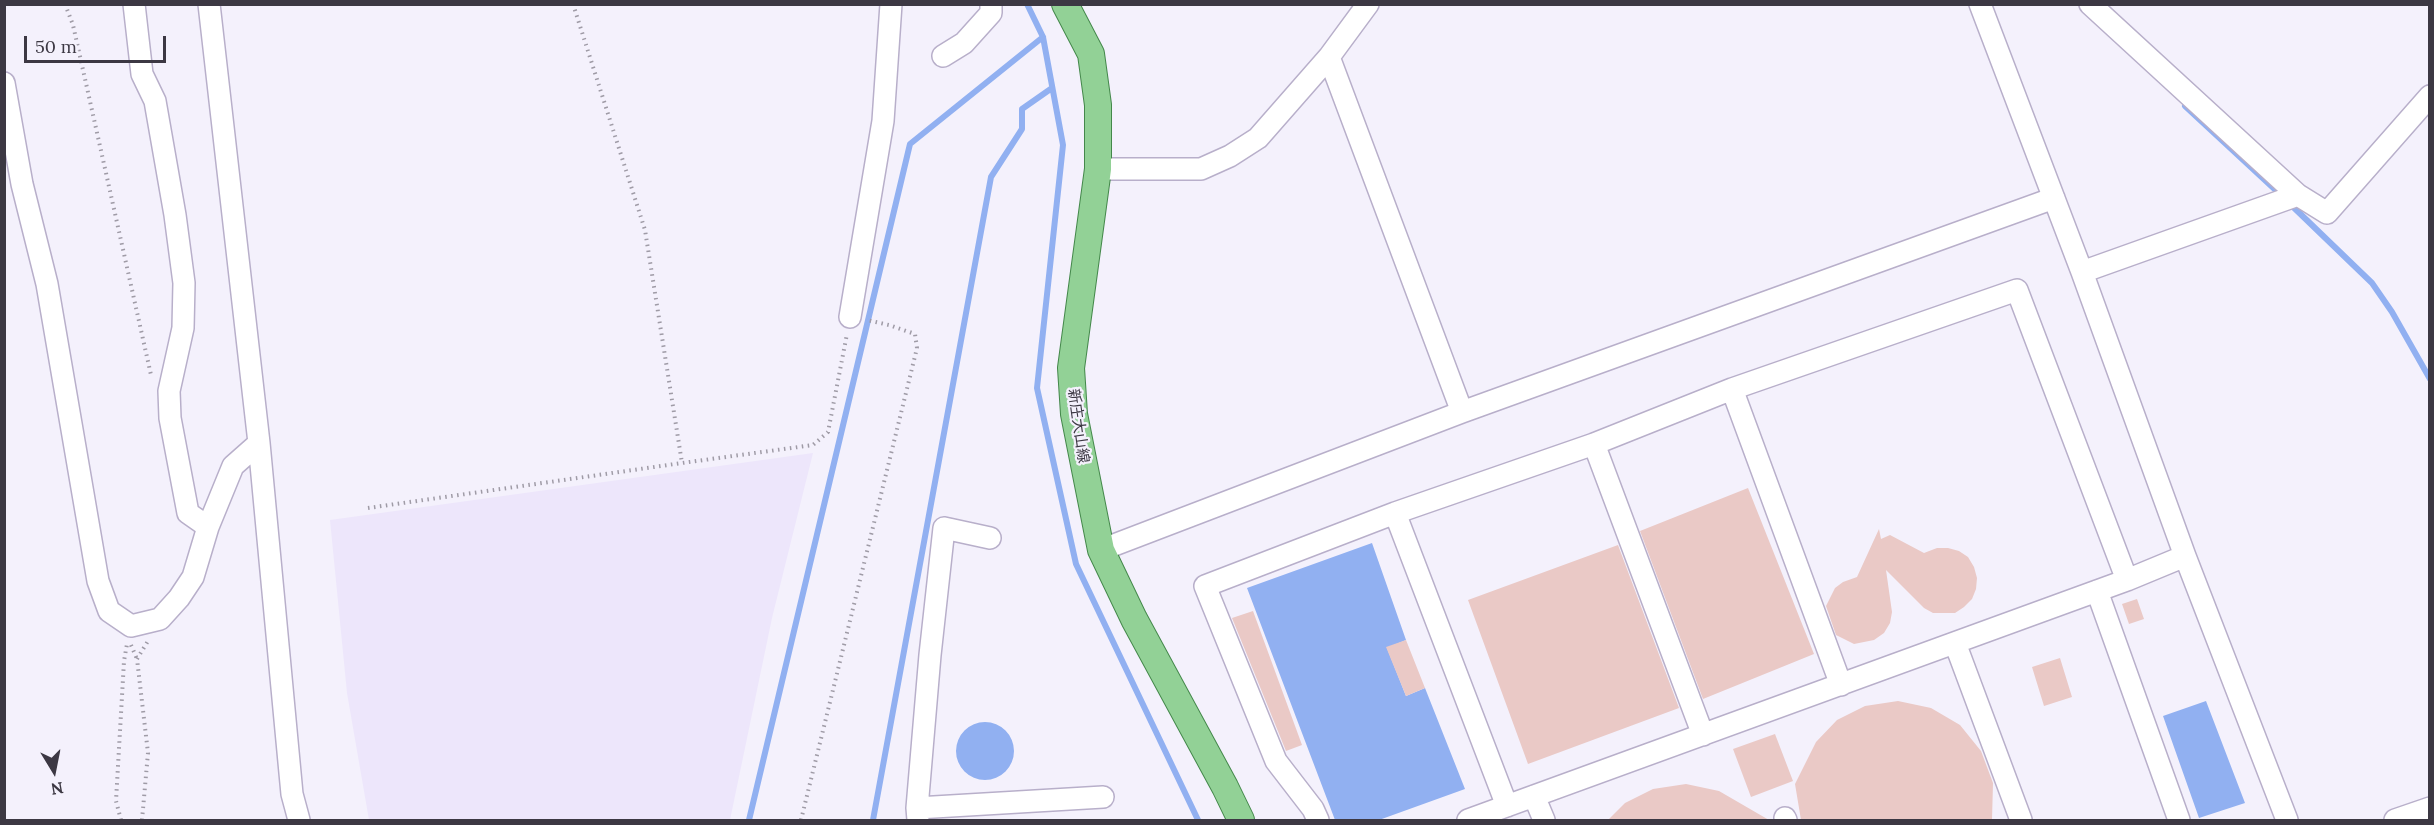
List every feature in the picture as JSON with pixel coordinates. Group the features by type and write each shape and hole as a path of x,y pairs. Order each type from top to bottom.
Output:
{"main road":[{"name":"新庄大山線","path":"1065,4 1091,54 1098,105 1098,169 1071,368 1074,414 1101,550 1134,620 1241,820"}],"street":[{"path":"134,4 142,74 155,101 175,215 184,283 183,328 169,392 170,418 188,513 208,527"},
{"path":"209,4 259,443 292,794 299,820"},
{"path":"850,317 883,121 891,4"},
{"path":"943,56 964,43 991,13 991,4"},
{"path":"1098,169 1201,169 1230,156 1258,138 1329,57 1368,4"},
{"path":"1980,4 2082,272 2185,556 2287,820"},
{"path":"2090,4 2296,196 2327,213 2430,96"},
{"path":"1329,57 1461,412"},
{"path":"4,83 22,184 47,284 98,581 109,611 131,626 160,619 180,598 193,577 208,527 234,466 259,443"},
{"path":"2082,272 2296,196"},
{"path":"1101,550 1461,412 2054,198"},
{"path":"1318,820 1313,809 1276,761 1205,586 1395,513 1594,444 1732,389 2017,290 2127,580"},
{"path":"1732,389 1841,685"},
{"path":"1594,444 1703,735"},
{"path":"1395,513 1507,806"},
{"path":"990,537 944,528 930,655 918,814 1103,797"},
{"path":"1468,820 2127,580 2185,556"},
{"path":"2097,591 2178,820"},
{"path":"1955,643 2021,820"},
{"path":"1534,796 1544,820"},
{"path":"2395,820 2430,808"}],"path":[{"path":"65,4 73,25 154,386"},
{"path":"573,4 645,230 682,464"},
{"path":"368,508 813,445 828,432 850,317 888,325 915,334 917,348 801,820"},
{"path":"142,820 148,753 138,659 160,619"},
{"path":"121,820 116,801 124,661 131,626"}],"shaded area":[{"path":"813,453 772,618 730,820 369,820 347,693 330,520"}],"water":[{"path":"1372,543 1406,640 1387,648 1406,696 1425,688 1465,789 1379,820 1335,820 1247,588"},
{"path":"2206,701 2245,803 2199,818 2163,716"},
{"path":"985,722 996,724 1009,735 1014,751 1012,762 1001,775 985,780 974,778 961,767 956,751 958,740 969,727"}],"building":[{"path":"1748,488 1814,654 1703,699 1640,531"},
{"path":"1879,529 1881,539 1890,535 1924,553 1937,548 1959,551 1968,557 1974,567 1977,578 1976,589 1972,599 1955,613 1933,613 1924,608 1886,570 1892,612 1890,623 1884,633 1874,640 1854,644 1836,635 1826,606 1835,588 1857,577"},
{"path":"1618,545 1679,708 1528,764 1468,600"},
{"path":"2137,599 2144,619 2129,624 2122,604"},
{"path":"1253,611 1302,745 1286,751 1232,618"},
{"path":"1406,640 1425,688 1406,696 1386,647"},
{"path":"2060,658 2072,697 2044,706 2032,667"},
{"path":"1898,701 1931,708 1960,725 1981,751 1993,783 1992,820 1801,820 1795,784 1816,742 1837,720 1865,706"},
{"path":"1775,734 1793,781 1751,797 1733,749"},
{"path":"1686,784 1719,791 1769,820 1608,820 1625,803 1653,789"}],"waterway":[{"path":"1027,4 1043,37 1063,145 1037,388 1076,564 1198,820"},
{"path":"749,820 910,144 1043,37"},
{"path":"873,820 991,177 1022,129 1022,109 1052,88"},
{"path":"2185,106 2281,195"},
{"path":"2288,202 2372,283 2392,312 2430,379"}]}
